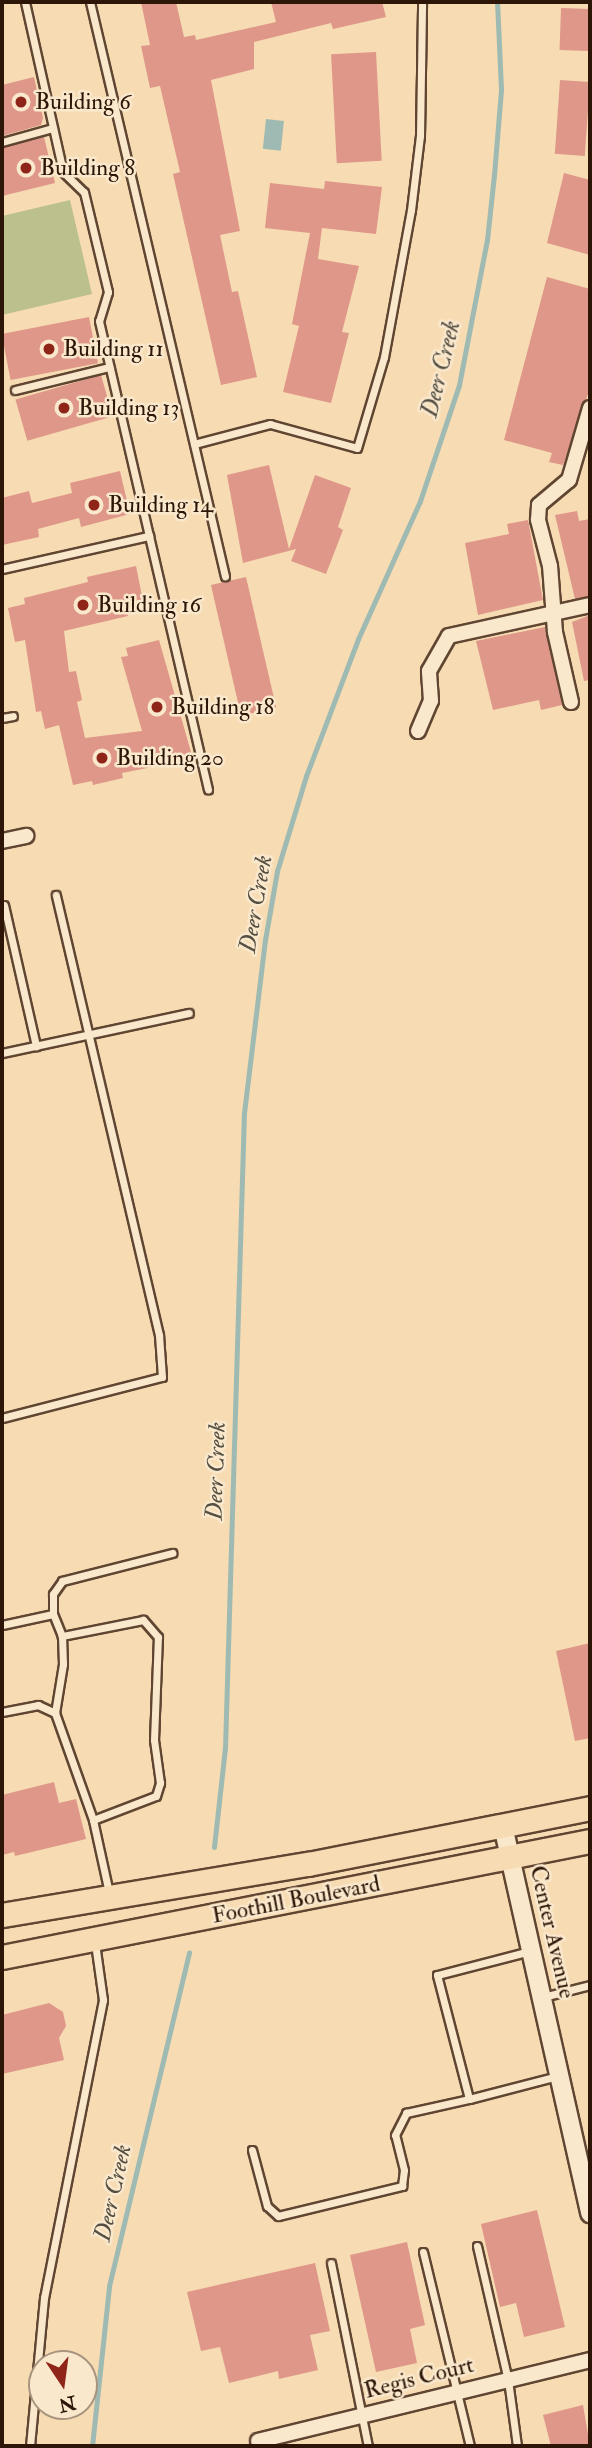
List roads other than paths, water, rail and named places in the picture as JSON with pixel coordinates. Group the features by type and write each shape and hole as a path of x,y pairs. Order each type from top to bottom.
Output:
{"main road":[{"name":"Foothill Boulevard","path":"2,1915 111,1898 590,1808"},
{"name":"Foothill Boulevard","path":"2,1956 590,1841"}],"street":[{"path":"571,702 539,505 569,480 590,408"},
{"path":"418,730 431,701 429,671 449,636 590,605"},
{"path":"2,841 26,836"},
{"name":"Center Avenue","path":"503,1826 590,2213"},
{"name":"Regis Court","path":"256,2445 360,2416 590,2360"}],"lane":[{"path":"25,2 63,172 84,192 108,292 99,321 208,789"},
{"path":"90,2 225,576"},
{"path":"194,444 270,424 357,448 384,357 411,210 420,136 422,2"},
{"path":"2,142 53,128"},
{"path":"15,390 109,367"},
{"path":"2,569 149,536"},
{"path":"2,718 13,716"},
{"path":"2,1418 162,1377 159,1335 56,895"},
{"path":"4,905 36,1046"},
{"path":"2,1053 189,1013"},
{"path":"111,1898 93,1820 55,1713 63,1664 62,1636 53,1614 53,1594 62,1581 172,1553"},
{"path":"2,1625 53,1614"},
{"path":"62,1636 143,1620 158,1637 154,1740 160,1783 156,1796 93,1820"},
{"path":"2,1712 38,1705 55,1713"},
{"path":"30,2446 43,2309 103,2000 94,1939"},
{"path":"469,2099 437,1975 531,1951"},
{"path":"541,1997 590,1985"},
{"path":"252,2150 267,2206 278,2216 402,2186 404,2170 395,2135 406,2113 559,2076"},
{"path":"477,2246 508,2380 517,2446"},
{"path":"423,2252 470,2446"},
{"path":"331,2263 368,2446"}],"water":[{"path":"266,119 284,121 281,151 263,149"}],"waterway":[{"name":"Deer Creek","path":"214,1847 225,1748 244,1113 265,940 277,871 306,776 358,639 420,501 459,385 487,240 494,175 501,89 497,2"},
{"name":"Deer Creek","path":"92,2446 109,2286 189,1952"}],"place":[{"name":"Building 6","path":"21,102"},
{"name":"Building 8","path":"26,168"},
{"name":"Building 11","path":"49,349"},
{"name":"Building 13","path":"64,408"},
{"name":"Building 14","path":"94,505"},
{"name":"Building 16","path":"83,605"},
{"name":"Building 18","path":"157,707"},
{"name":"Building 20","path":"102,758"}]}
